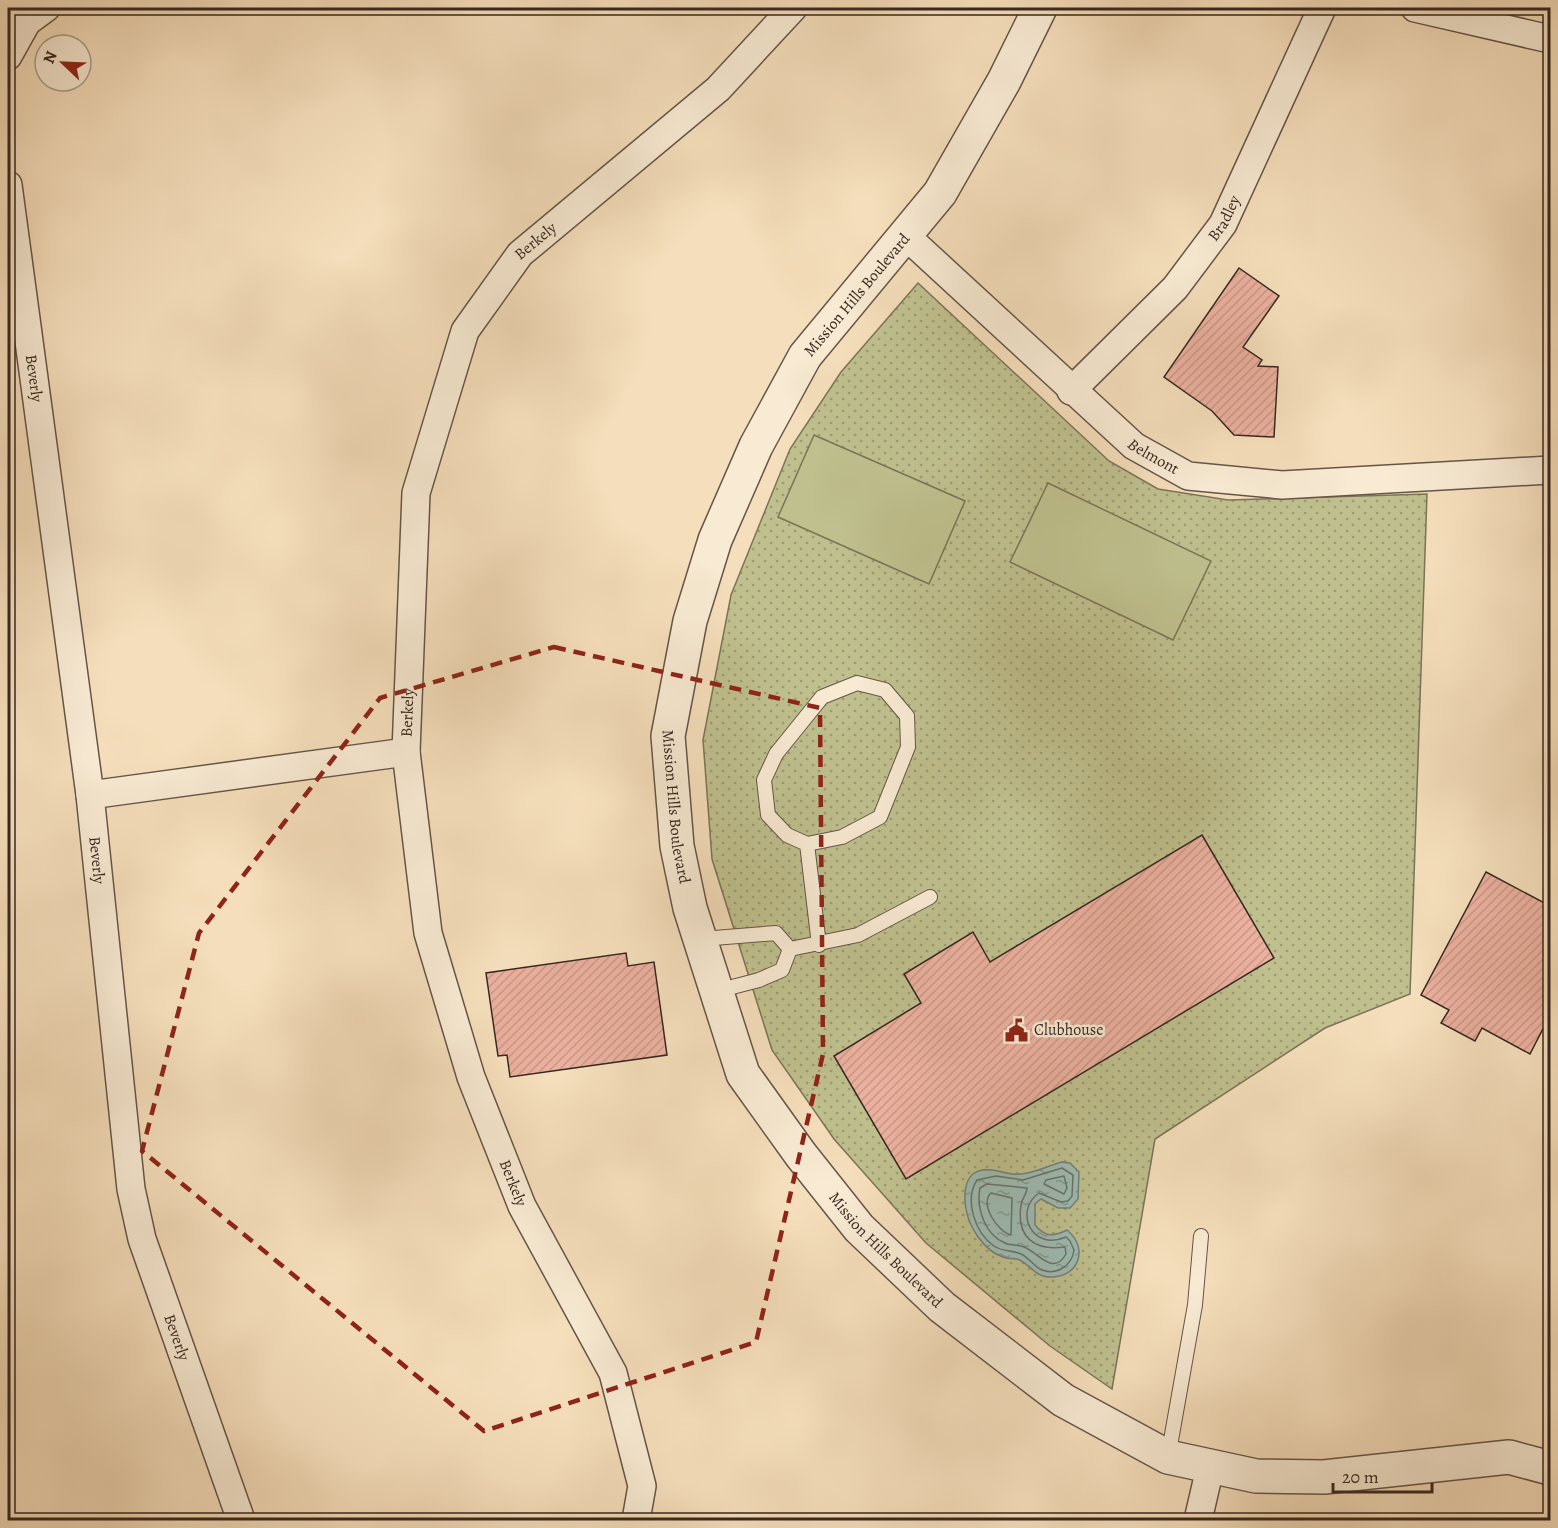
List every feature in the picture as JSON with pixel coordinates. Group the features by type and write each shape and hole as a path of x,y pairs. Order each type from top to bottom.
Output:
{"street":[{"path":"8,56 27,22 46,8"},
{"name":"Berkely","path":"636,1521 642,1486 613,1373 522,1206 471,1077 428,933 406,752 416,493 465,331 520,254 718,89 793,8"},
{"name":"Mission Hills Boulevard","path":"1041,8 1004,81 940,193 805,356 756,446 715,540 690,621 668,736 677,846 690,908 743,1074 801,1155 859,1228 942,1307 1063,1400 1168,1457 1210,1468 1256,1476 1324,1477 1509,1457 1551,1468"},
{"name":"Bradley","path":"1071,391 1174,288 1223,224 1322,8"},
{"path":"1416,8 1551,39"},
{"name":"Beverly","path":"8,185 90,795 131,1189 142,1239 241,1521"},
{"name":"Belmont","path":"906,236 1134,447 1188,476 1282,485 1551,470"},
{"path":"90,795 406,752"},
{"path":"1198,1521 1210,1468"}],"lane":[{"path":"857,682 885,690 907,716 908,747 880,817 842,837 807,844 787,835 768,815 764,780 776,754 822,697 857,682"},
{"path":"807,844 819,945"},
{"path":"790,949 819,945 858,935 930,897"},
{"path":"701,939 776,933 790,949"},
{"path":"715,992 759,980 782,970 790,949"},
{"path":"1168,1457 1195,1305 1201,1236"}],"highlighted area":[{"path":"554,647 820,708 823,1054 756,1342 484,1431 142,1151 199,933 380,698"}],"green space":[{"path":"918,283 1109,461 1158,489 1228,500 1427,494 1410,994 1325,1028 1155,1139 1112,1389 1050,1346 926,1243 834,1139 772,1050 712,859 703,740 731,595 790,449 841,372"},
{"path":"814,435 965,501 929,584 778,517"},
{"path":"1048,483 1211,561 1173,640 1010,562"}],"water":[{"path":"1062,1162 1070,1163 1079,1172 1078,1199 1070,1208 1058,1208 1041,1199 1035,1204 1035,1225 1042,1232 1050,1235 1067,1230 1078,1246 1079,1254 1073,1268 1067,1273 1048,1277 1039,1274 1017,1259 1005,1258 996,1254 978,1238 965,1205 965,1190 970,1177 978,1171 1019,1174"}],"building":[{"path":"1239,268 1279,296 1243,347 1262,360 1258,366 1278,367 1274,437 1234,435 1212,411 1164,377"},
{"name":"Clubhouse","path":"1202,835 1274,958 906,1179 834,1056 921,1003 904,974 973,932 990,962"},
{"path":"1486,872 1550,906 1550,1015 1530,1054 1482,1028 1475,1041 1441,1023 1449,1010 1421,995"},
{"path":"626,953 628,966 654,962 667,1055 510,1077 507,1055 498,1056 486,973"}],"place":[{"name":"Clubhouse","path":"1016,1030"}]}
